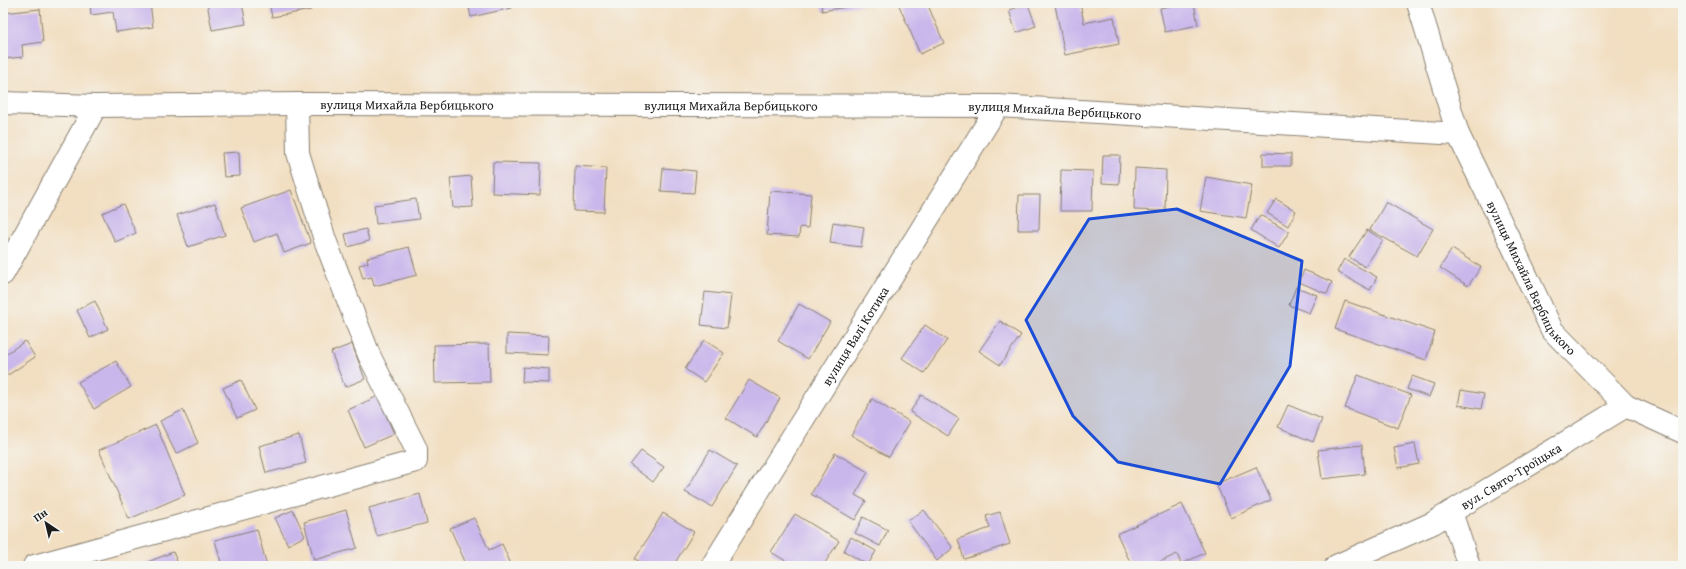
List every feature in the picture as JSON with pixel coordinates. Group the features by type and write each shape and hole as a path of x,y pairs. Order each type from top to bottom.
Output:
{"street":[{"name":"вулиця Михайла Вербицького","path":"1418,3 1458,134 1552,330 1626,406"},
{"name":"вулиця Михайла Вербицького","path":"3,103 96,106 297,104 998,106 1458,134"},
{"path":"34,566 416,461 416,449 370,354 324,240 298,153 297,104"},
{"path":"3,274 96,106"},
{"name":"вулиця Валі Котика","path":"712,566 998,106"},
{"path":"1626,406 1683,432"},
{"name":"вул. Свято-Троїцька","path":"1336,566 1433,523 1626,406"},
{"path":"1451,512 1469,566"}],"highlighted area":[{"path":"1177,209 1302,261 1290,366 1220,484 1118,462 1073,416 1026,320 1089,219"}],"building":[{"path":"90,3 150,3 153,27 116,32 113,12 91,15"},
{"path":"207,3 242,3 246,24 212,30"},
{"path":"269,3 310,3 311,10 272,17"},
{"path":"468,3 511,3 512,8 471,17"},
{"path":"821,3 865,3 866,4 822,11"},
{"path":"898,3 927,3 944,43 920,54"},
{"path":"1062,3 1080,3 1084,23 1114,17 1119,44 1065,55 1055,5"},
{"path":"1184,3 1194,3 1198,25 1165,32 1160,8"},
{"path":"1028,4 1036,26 1016,33 1009,10"},
{"path":"40,9 43,42 22,45 23,57 3,59 3,13"},
{"path":"239,152 240,176 224,177 222,153"},
{"path":"1263,153 1291,154 1291,166 1263,166"},
{"path":"1103,155 1120,155 1119,184 1102,183"},
{"path":"493,162 541,163 540,195 492,193"},
{"path":"575,166 606,168 604,212 574,211"},
{"path":"663,168 696,171 694,193 661,191"},
{"path":"1135,168 1166,170 1165,211 1134,210"},
{"path":"1061,170 1093,171 1092,211 1060,211"},
{"path":"471,176 473,207 453,208 450,178"},
{"path":"1206,177 1252,185 1246,218 1200,211"},
{"path":"291,190 311,243 284,253 277,233 254,242 241,208"},
{"path":"770,191 811,194 808,228 800,227 799,237 767,235"},
{"path":"1019,195 1040,195 1039,230 1018,230"},
{"path":"416,199 419,219 376,224 374,205"},
{"path":"1276,199 1296,211 1288,226 1267,213"},
{"path":"1386,202 1433,229 1417,256 1370,230"},
{"path":"215,203 225,235 188,247 177,215"},
{"path":"123,204 136,233 115,242 102,213"},
{"path":"1260,215 1289,232 1279,248 1251,230"},
{"path":"833,222 864,227 861,247 830,243"},
{"path":"366,229 369,241 348,247 345,234"},
{"path":"1367,230 1383,240 1365,267 1349,257"},
{"path":"409,247 417,275 374,286 372,277 363,279 359,265 368,263 367,258"},
{"path":"1452,249 1481,267 1468,286 1440,268"},
{"path":"1344,259 1377,277 1370,290 1337,272"},
{"path":"1304,270 1332,282 1327,294 1299,282"},
{"path":"1296,287 1317,295 1309,313 1289,305"},
{"path":"705,292 731,295 727,328 701,325"},
{"path":"95,301 108,329 90,338 77,310"},
{"path":"1345,301 1435,332 1426,360 1335,329"},
{"path":"799,304 830,322 808,359 778,341"},
{"path":"1000,321 1021,335 1000,365 979,351"},
{"path":"925,325 947,340 924,373 902,358"},
{"path":"507,334 549,336 548,355 507,353"},
{"path":"704,340 724,353 704,382 685,369"},
{"path":"25,341 35,357 8,375 3,368 3,356"},
{"path":"352,344 365,379 345,387 331,352"},
{"path":"489,344 490,382 435,383 434,345"},
{"path":"116,361 131,387 94,409 78,382"},
{"path":"523,367 549,369 549,383 522,382"},
{"path":"1358,375 1411,395 1398,428 1345,408"},
{"path":"1412,376 1434,384 1429,397 1407,389"},
{"path":"241,380 255,410 237,418 223,388"},
{"path":"749,380 780,398 757,437 726,418"},
{"path":"1461,390 1484,394 1481,409 1458,405"},
{"path":"921,395 959,419 948,436 910,412"},
{"path":"378,396 394,434 364,447 348,410"},
{"path":"872,399 910,422 889,457 851,435"},
{"path":"1288,405 1322,419 1313,442 1278,427"},
{"path":"183,410 198,443 176,454 160,421"},
{"path":"156,425 185,495 129,519 99,450"},
{"path":"299,435 306,463 266,473 259,446"},
{"path":"1415,444 1419,464 1398,468 1394,448"},
{"path":"1362,445 1365,474 1322,479 1318,450"},
{"path":"710,450 737,466 712,507 685,492"},
{"path":"641,451 664,467 653,482 630,465"},
{"path":"835,453 868,472 855,495 866,501 855,520 811,494"},
{"path":"1256,467 1271,500 1231,518 1216,484"},
{"path":"420,494 427,523 377,536 369,508"},
{"path":"1182,504 1205,553 1181,564 1177,554 1151,566 1132,566 1117,534"},
{"path":"293,510 305,536 288,545 275,518"},
{"path":"346,510 357,548 314,560 304,522"},
{"path":"924,510 953,548 937,561 908,521"},
{"path":"1000,512 1010,544 964,559 958,539 990,528 986,516"},
{"path":"663,513 694,532 673,566 647,566 635,559"},
{"path":"795,514 839,541 823,566 794,566 771,552"},
{"path":"863,517 888,530 880,546 855,533"},
{"path":"474,518 489,550 502,544 510,562 502,566 467,566 450,528"},
{"path":"257,529 267,566 222,566 215,540"},
{"path":"851,537 876,551 868,565 844,551"},
{"path":"173,552 179,566 138,566"}]}
